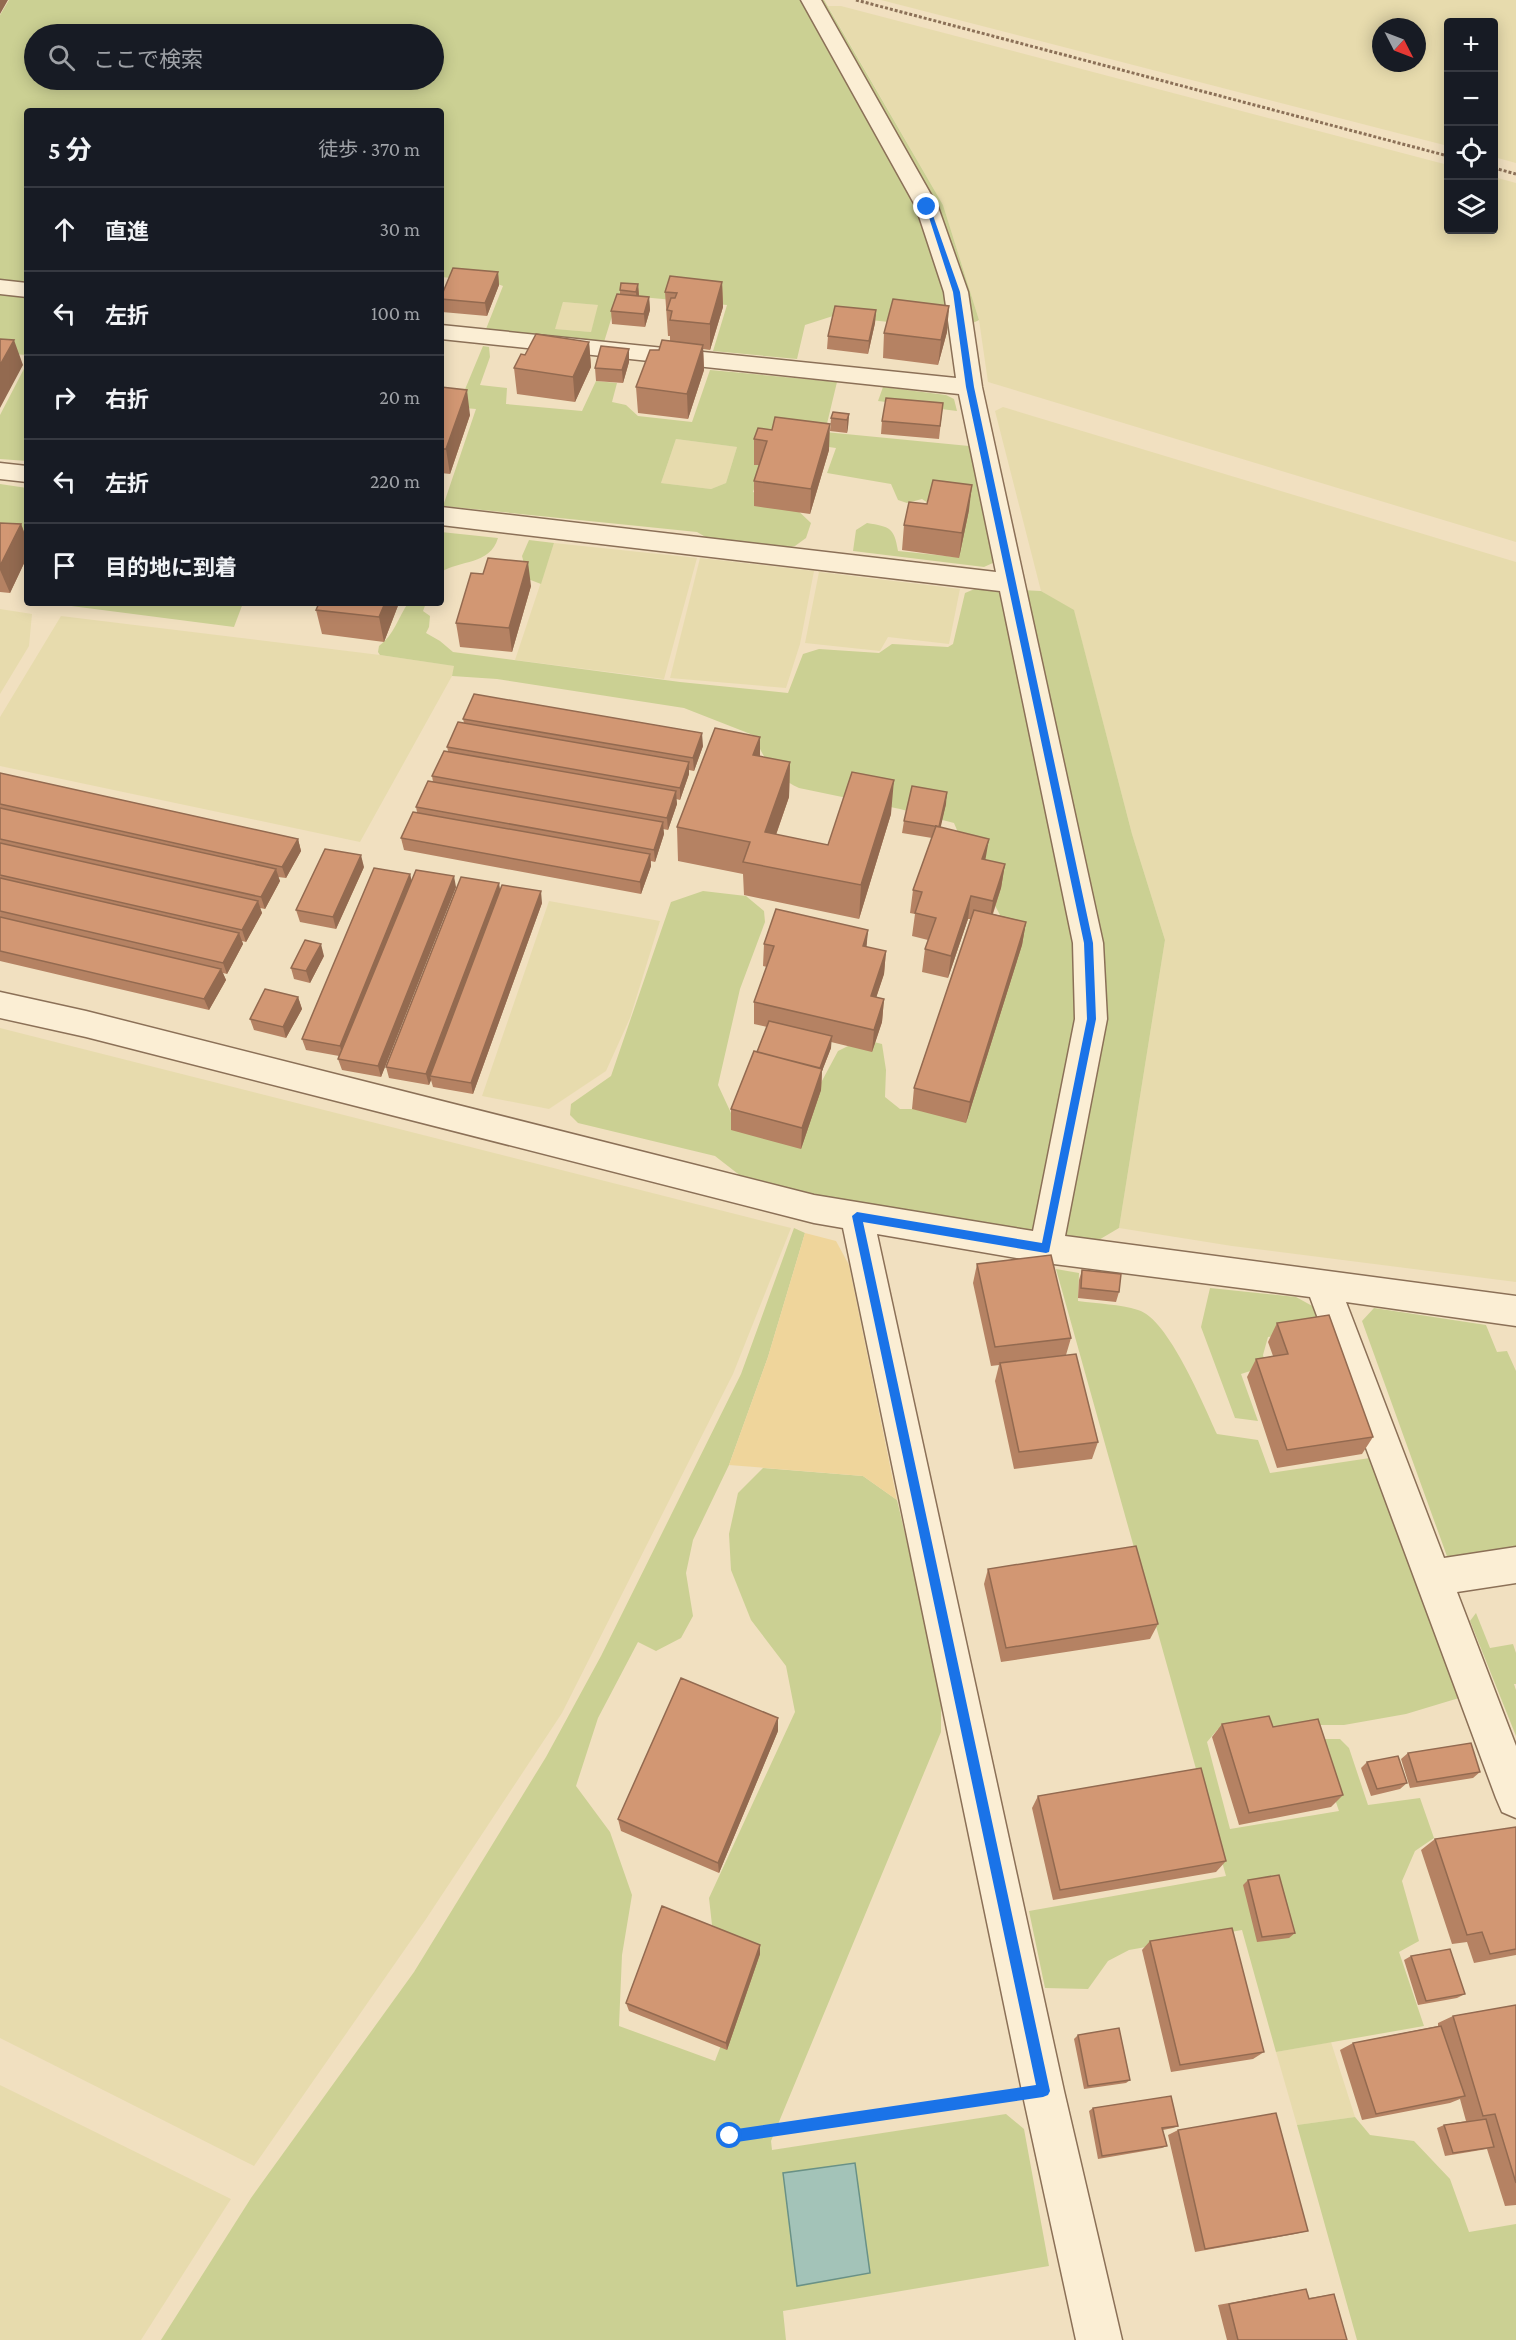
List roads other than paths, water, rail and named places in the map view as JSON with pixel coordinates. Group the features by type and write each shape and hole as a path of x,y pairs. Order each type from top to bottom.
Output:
{"street":[{"path":"811,0 927,207 956,292 970,387 1088,943 1091,1019 1046,1248"},
{"path":"0,287 24,290"},
{"path":"444,332 970,387"},
{"path":"0,471 24,474"},
{"path":"444,516 1013,583"},
{"path":"0,1005 98,1027 814,1209 1046,1248 1516,1311"},
{"path":"857,1216 1043,2091 1100,2340"},
{"path":"1322,1284 1515,1794"},
{"path":"1433,1578 1516,1565"}],"water":[{"path":"855,2163 870,2273 797,2286 783,2173"}]}
